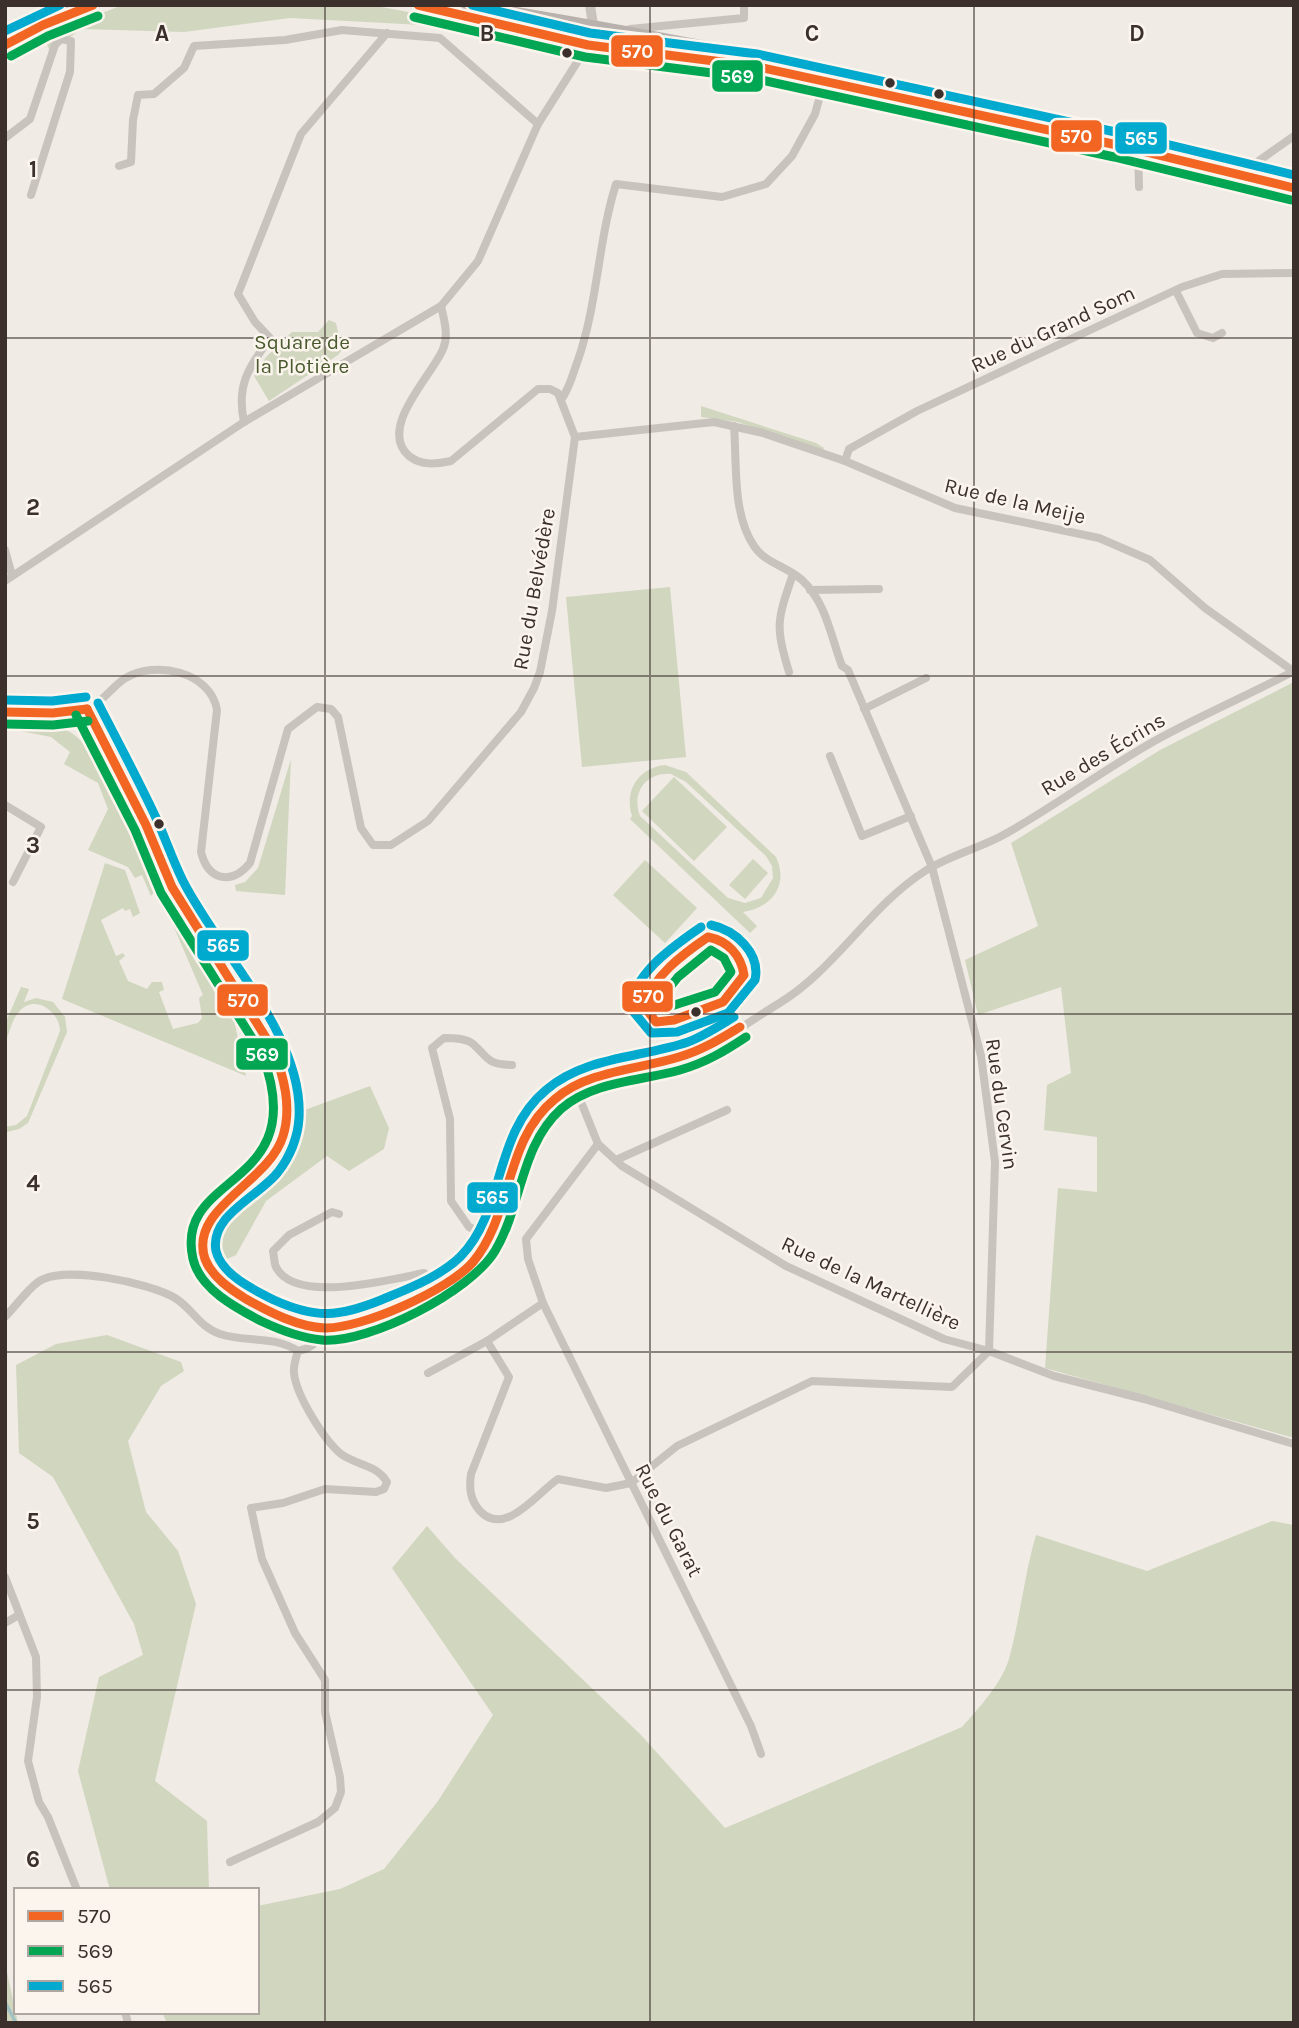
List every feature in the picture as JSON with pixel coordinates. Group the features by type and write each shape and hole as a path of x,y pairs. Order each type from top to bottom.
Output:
{"main road":[{"path":"5,31 63,5"},
{"path":"5,45 43,25 94,5"},
{"path":"417,5 589,45 825,77"},
{"path":"467,5 593,25 1139,146 1248,172 1294,188"},
{"path":"589,45 593,25"},
{"path":"1248,172 1294,177"}],"street":[{"path":"590,5 593,25"},
{"path":"608,48 620,33 653,24 716,23 744,18 744,5"},
{"path":"119,166 131,162 133,120 138,95 154,94 184,68 188,54 194,46 285,40 342,30 440,38 538,124"},
{"path":"244,422 240,396 242,384 270,338 255,322 238,294 255,244 301,134 387,33"},
{"path":"5,138 30,119 55,45 61,39 71,41 69,72 31,195"},
{"path":"5,550 9,578 244,422 441,306 478,261 538,124 589,45"},
{"path":"561,400 584,344 595,298 609,205 616,184 722,197 766,184 792,156 815,114 825,77"},
{"path":"1248,172 1294,136"},
{"path":"1139,146 1139,187"},
{"name":"Rue du Grand Som","path":"845,461 849,449 917,411 1176,290 1222,274 1294,273"},
{"path":"1176,290 1197,333 1213,338 1222,333"},
{"path":"441,306 446,330 444,347 401,416 400,438 407,454 419,462 434,464 451,461 538,389 550,389 561,400 575,438"},
{"name":"Rue de la Meije","path":"575,438 714,422 845,461 955,508 1099,538 1150,560 1205,608 1294,671"},
{"name":"Rue du Cervin","path":"734,426 743,522 760,553 793,574 810,590 822,609 842,666 848,670 932,867 981,1056 992,1130 995,1162 989,1351"},
{"name":"Rue du Belvédère","path":"87,709 126,678 142,673 166,671 190,676 209,688 217,710 201,852 205,866 213,874 227,877 240,874 250,863 288,729 317,707 331,709 338,717 342,732 361,828 373,845 391,845 428,821 521,712 534,688 544,656 554,599 575,438"},
{"path":"789,672 778,632 781,609 793,574"},
{"path":"810,590 879,589"},
{"name":"Rue des Écrins","path":"326,1328 348,1324 440,1288 472,1264 489,1236 517,1148 526,1130 555,1098 575,1087 695,1052 791,996 825,968 857,933 902,891 932,867 1006,834 1158,739 1294,671"},
{"path":"864,709 926,678"},
{"path":"5,712 53,713 87,709 146,825 173,887 273,1049 288,1091 288,1112 281,1141 268,1164 224,1201 206,1226 203,1238 206,1262 220,1282 249,1300 299,1322 326,1328 319,1340 309,1349 298,1351 284,1342 222,1334 201,1325 175,1298 101,1277 65,1275 40,1281 5,1317"},
{"path":"830,756 862,836 911,816"},
{"path":"5,805 41,827 13,882"},
{"path":"489,1236 469,1227 450,1201 450,1119 432,1048 444,1038 462,1039 472,1043 482,1057 496,1065 512,1065"},
{"name":"Rue de la Martellière","path":"575,1087 598,1144 616,1160 786,1266 944,1339 989,1351 1054,1376 1144,1399 1294,1444"},
{"path":"616,1160 727,1110"},
{"name":"Rue du Garat","path":"598,1144 526,1239 528,1259 544,1303 751,1726 761,1754"},
{"path":"339,1214 332,1212 289,1235 274,1251 276,1268 290,1280 312,1288 361,1285 424,1273 435,1280 440,1288"},
{"path":"428,1373 487,1341 544,1303"},
{"path":"487,1341 509,1377 471,1474 469,1489 482,1513 497,1520 510,1517 558,1479 607,1488 631,1483 677,1446 813,1381 952,1387 989,1351"},
{"path":"230,1862 318,1822 335,1808 341,1792 325,1712 325,1679 295,1633 262,1559 251,1508 283,1503 325,1489 376,1492 384,1489 387,1482 376,1468 340,1453 314,1420 295,1382 293,1369 298,1351"},
{"path":"5,1577 36,1657 37,1698 27,1761 39,1802 48,1817 76,1888"},
{"path":"6,1623 19,1615"}],"green space":[{"path":"122,5 371,5 461,22 460,27 290,18 184,32 81,29 50,52 44,37"},
{"name":"Square de la Plotière","path":"329,320 336,323 342,350 269,401 254,376 266,357 292,332 318,332"},
{"path":"701,406 816,443 824,448 822,452 738,422 701,417"},
{"path":"670,587 686,757 582,767 566,597"},
{"path":"1294,682 1294,1438 1045,1368 1058,1188 1097,1192 1097,1137 1044,1130 1047,1085 1071,1073 1061,987 978,1015 965,960 1038,926 1011,843 1160,750"},
{"path":"31,722 53,725 68,731 85,745 98,762 160,885 151,896 142,875 135,878 128,867 88,850 108,809 98,783 64,764 70,752 51,737 5,728 5,725"},
{"path":"291,759 285,895 236,891 235,885 245,882 258,868"},
{"path":"665,765 686,772 776,857 780,877 775,894 762,906 743,912 757,926 750,933 630,819 630,798 635,782 656,767","holes":["671,774 686,782 766,856 772,866 773,878 761,898 745,903 728,898 640,816 639,792 648,780 654,776"]},
{"path":"674,777 727,827 694,861 642,811"},
{"path":"753,859 768,873 745,899 729,885"},
{"path":"645,860 697,908 665,943 613,895"},
{"path":"105,863 125,870 140,913 133,917 130,909 125,911 123,908 101,920 116,956 123,953 125,956 119,961 128,981 147,989 152,982 162,982 164,990 159,992 173,1029 198,1023 202,1018 199,998 203,995 170,918 168,900 234,1020 246,1076 62,999"},
{"path":"21,987 29,989 24,1002 36,998 53,1002 65,1017 67,1032 28,1123 7,1132 5,1127 16,1125 27,1116 60,1031 51,1011 38,1004 31,1004 16,1016 5,1043 5,1024"},
{"path":"370,1086 389,1128 384,1149 349,1171 327,1156 266,1201 236,1255 227,1259 218,1246 222,1225 289,1157 302,1111"},
{"path":"107,1335 181,1362 184,1371 161,1386 128,1441 146,1512 178,1551 196,1604 155,1781 207,1821 209,1888 109,1888 78,1771 99,1677 143,1655 134,1624 53,1477 19,1453 16,1365 56,1344"},
{"path":"1272,1521 1294,1525 1294,2023 167,2023 163,2014 259,2014 259,1906 340,1889 384,1869 438,1801 493,1715 392,1568 427,1526 455,1558 640,1734 725,1828 962,1727 989,1695 1006,1668 1036,1535 1147,1571"},
{"path":"5,1963 18,2023 5,2023"}],"waterway":[{"path":"5,2002 16,2023"}],"transit line":[{"name":"565","path":"5,31 60,5"},
{"name":"570","path":"5,45 43,25 93,5"},
{"name":"570","path":"418,5 588,45 754,66 1117,145 1294,188"},
{"name":"565","path":"472,5 590,33 757,54 1120,133 1294,175"},
{"name":"569","path":"11,56 48,36 98,16"},
{"name":"569","path":"414,17 585,57 752,78 1114,157 1291,200"},
{"name":"565","path":"5,700 52,701 86,697"},
{"name":"565","path":"98,703 150,805 183,881 274,1026 288,1056 297,1087 297,1132 286,1160 270,1181 228,1217 216,1238 219,1260 240,1281 257,1292 289,1306 328,1314 352,1310 423,1282 453,1263 475,1238 517,1128 529,1108 546,1090 578,1070 688,1042 734,1017"},
{"name":"570","path":"87,709 146,825 172,887 273,1049 280,1070 287,1103 283,1136 275,1153 263,1168 219,1210 208,1225 203,1241 205,1259 217,1277 240,1295 274,1314 315,1327 341,1327 404,1306 445,1284 473,1262 486,1243 526,1135 538,1116 555,1099 568,1089 598,1076 695,1051 740,1027"},
{"name":"570","path":"5,712 53,713 87,709"},
{"name":"569","path":"76,715 135,830 161,893 262,1054 273,1098 270,1131 258,1155 203,1209 192,1231 193,1259 203,1280 220,1296 261,1321 306,1337 322,1340 342,1339 391,1324 442,1298 483,1266 495,1251 511,1215 537,1140 561,1109 602,1087 698,1064 746,1037"},
{"name":"569","path":"5,724 53,725 88,721"},
{"name":"565","path":"701,927 656,962 638,985 632,1010 651,1033 677,1032 728,1013 755,980 754,961 744,944 729,932 711,925"},
{"name":"570","path":"708,937 722,942 737,955 744,975 723,1002 674,1020 656,1022 644,1006 654,985 679,958 708,937"},
{"name":"569","path":"711,950 724,958 731,972 715,992 662,1009 658,1002 678,977 711,950"}]}
